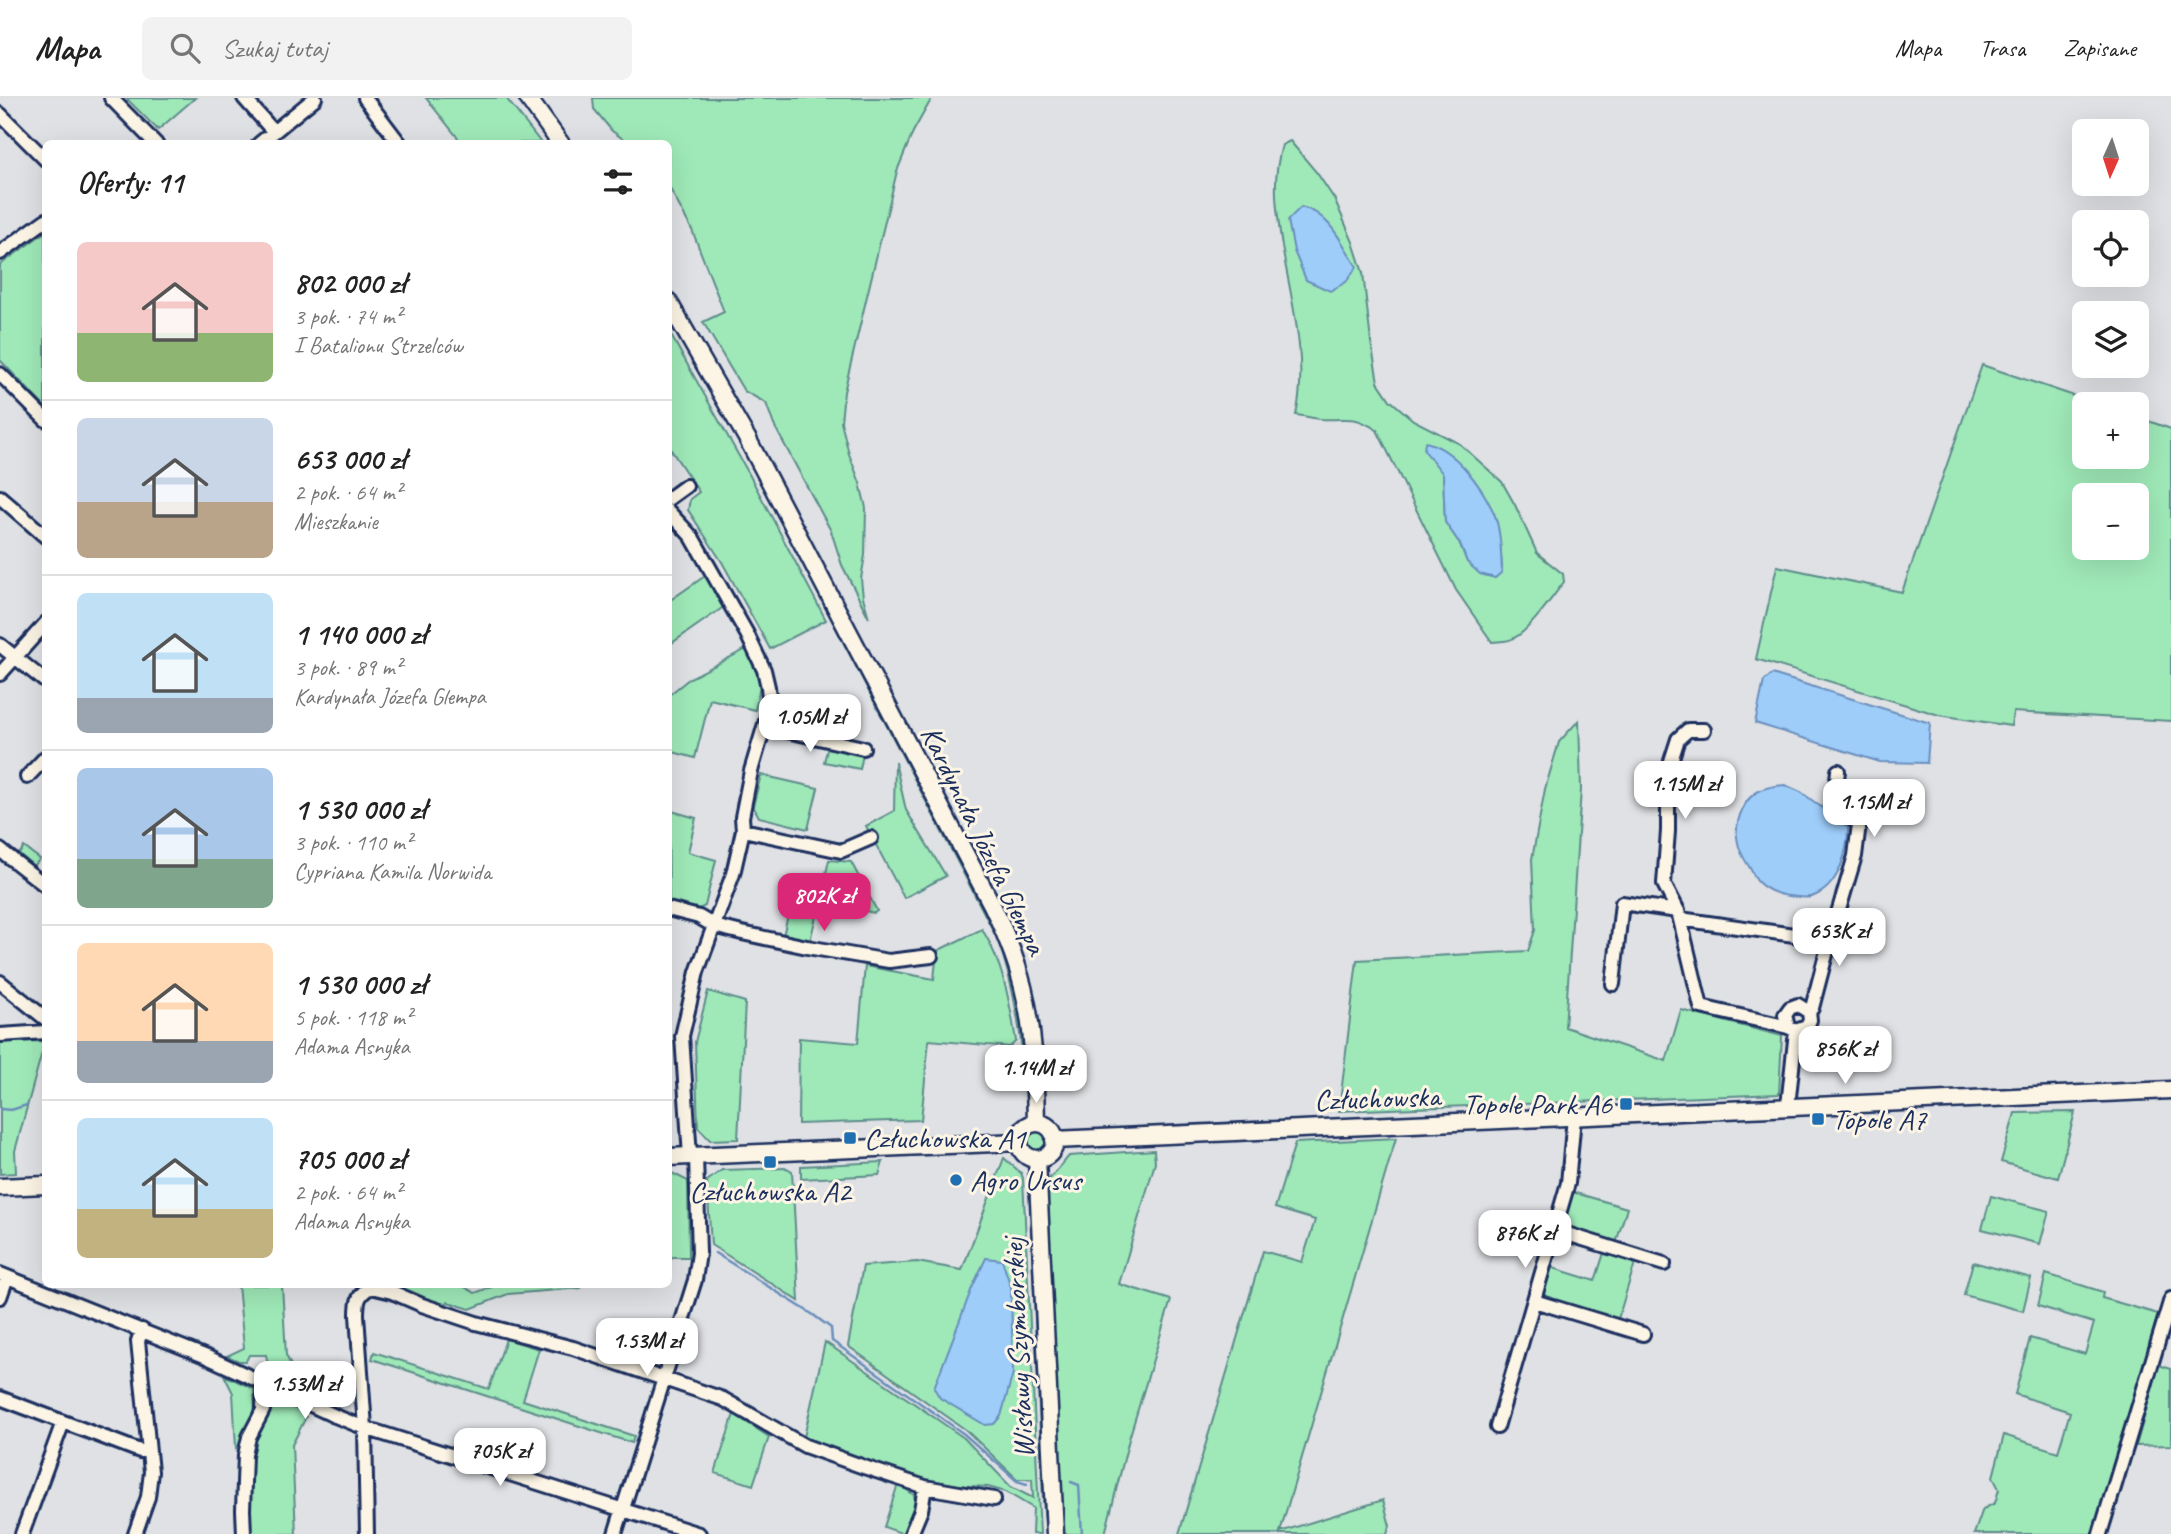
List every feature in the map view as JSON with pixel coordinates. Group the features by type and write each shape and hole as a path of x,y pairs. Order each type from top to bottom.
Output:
{"main road":[{"path":"528,98 558,140"},
{"name":"Kardynała Józefa Glempa","path":"672,308 748,440 1002,927 1021,977 1026,1002 1032,1049 1036,1123"},
{"name":"Człuchowska","path":"1054,1140 2171,1090"},
{"path":"1036,1123 1049,1129 1054,1140 1048,1154 1037,1159 1026,1155 1019,1142 1024,1129 1036,1123"},
{"path":"672,1157 1019,1142"},
{"name":"Wisławy Szymborskiej","path":"1037,1159 1055,1534"},
{"path":"0,1187 42,1185"}],"street":[{"path":"111,98 152,140"},
{"path":"244,98 274,132"},
{"path":"264,140 314,98"},
{"path":"365,98 397,140"},
{"path":"0,114 42,156"},
{"path":"0,253 42,223"},
{"path":"0,374 42,416"},
{"path":"672,496 686,486"},
{"path":"0,498 42,534"},
{"path":"615,1534 695,1280 699,1253 682,1036 697,972 733,874 743,830 742,817 751,771 769,707 764,670 747,634 692,537 672,515"},
{"path":"0,674 42,627"},
{"path":"0,645 42,679"},
{"path":"765,726 863,748"},
{"path":"1704,730 1688,730 1678,739 1671,761 1664,884 1679,915 1701,1007 1792,1029 1807,1027 1809,1012 1855,856 1859,824 1834,803 1838,771"},
{"path":"27,778 42,761"},
{"path":"743,830 841,851 871,838"},
{"path":"0,850 42,883"},
{"path":"1613,984 1622,903 1830,940"},
{"path":"672,910 699,917 714,926 807,947 890,961 931,957"},
{"path":"0,982 42,1016"},
{"path":"1788,1107 1792,1029 1785,1015 1790,1008 1802,1006 1809,1012"},
{"path":"0,1035 42,1032"},
{"path":"1497,1427 1569,1183 1574,1117"},
{"path":"1554,1230 1664,1264"},
{"path":"0,1297 4,1276 142,1330 365,1428 699,1534"},
{"path":"367,1534 365,1428 357,1315 358,1298 366,1290 378,1288 476,1323 573,1348 723,1399 805,1446 925,1487 995,1499"},
{"path":"2100,1534 2171,1299"},
{"path":"1534,1301 1643,1334"},
{"path":"135,1534 150,1485 138,1340 142,1330"},
{"path":"244,1534 245,1455 249,1437 263,1410 264,1384"},
{"path":"0,1398 140,1451 149,1451"},
{"path":"22,1534 63,1422"},
{"path":"911,1534 921,1510 925,1487"}],"green space":[{"path":"126,98 195,98 158,130"},
{"path":"426,98 506,98 539,140 460,140"},
{"path":"593,98 932,98 913,132 897,171 844,392 841,422 866,508 865,555 861,579 869,618 842,565 831,531 774,425 766,403 744,391 703,322 724,312 692,230 672,193 672,140 625,140 612,131 594,109"},
{"path":"1290,141 1317,173 1335,200 1353,242 1363,273 1378,382 1390,400 1413,420 1460,444 1502,482 1537,553 1563,574 1564,582 1548,604 1527,628 1512,639 1492,642 1456,590 1377,430 1349,419 1320,419 1296,415 1299,349 1276,192 1282,145","holes":["1443,474 1494,513 1502,571 1495,578 1467,562 1460,544 1445,522"]},
{"path":"42,234 42,404 0,360 0,265"},
{"path":"672,319 709,380 988,910 1007,955 1018,995 1026,1048 1028,1101 1014,998 997,938 731,426 672,325"},
{"path":"672,337 749,474 826,620 770,649 722,562 688,510 690,499 699,492 672,452"},
{"path":"1982,365 2072,395 2072,469 2149,469 2149,421 2171,429 2171,721 2013,712 2011,726 1939,715 1756,659 1777,566 1902,592"},
{"path":"708,574 725,606 672,643 672,599"},
{"path":"748,648 760,678 755,710 710,699 695,758 672,752 672,693 690,678"},
{"path":"1579,720 1581,789 1565,1027 1666,1061 1681,1010 1782,1036 1779,1094 1339,1111 1357,960 1528,951 1535,930 1532,859 1545,789 1559,742"},
{"path":"828,746 863,754 860,769 824,762"},
{"path":"895,762 906,810 946,876 904,898 866,826 894,811"},
{"path":"761,775 818,788 808,829 759,817 753,806"},
{"path":"672,811 696,818 688,852 716,860 705,906 695,911 672,905"},
{"path":"24,847 40,859 34,866 19,854"},
{"path":"829,860 851,862 877,911 874,913 820,900"},
{"path":"793,894 820,900 810,941 783,936"},
{"path":"982,929 1000,969 1016,1041 1010,1047 929,1040 921,1120 798,1124 799,1038 858,1043 865,966 934,979 937,951"},
{"path":"708,991 745,1002 738,1139 710,1140 698,1127 695,1042"},
{"path":"42,1041 42,1052 15,1151 16,1173 0,1174 0,1042"},
{"path":"2075,1112 2058,1178 2001,1162 2015,1113"},
{"path":"1037,1132 1044,1134 1044,1148 1037,1150 1030,1148 1028,1141 1030,1134"},
{"path":"1396,1138 1280,1532 1383,1500 1390,1526 1387,1534 1179,1534 1263,1251 1302,1262 1315,1220 1275,1208 1295,1143"},
{"path":"1154,1150 1155,1163 1119,1284 1171,1300 1129,1439 1105,1534 1061,1534 1046,1183 1069,1156"},
{"path":"1004,1158 1023,1178 1040,1534 1032,1534 1033,1508 1006,1492 988,1487 933,1484 804,1437 825,1342 964,1438 1011,1487 1033,1498 1032,1479 1017,1479 966,1430 848,1346 863,1266 917,1262 962,1270"},
{"path":"883,1162 879,1175 801,1179 801,1166"},
{"path":"787,1168 792,1171 799,1301 711,1245 707,1181 722,1170"},
{"path":"672,1173 688,1181 689,1257 673,1257"},
{"path":"1572,1192 1627,1208 1616,1243 1569,1227 1564,1221"},
{"path":"1991,1196 2049,1211 2040,1244 1982,1229"},
{"path":"1031,1227 1034,1227 1049,1534 1046,1534 1043,1501"},
{"path":"1604,1253 1635,1263 1618,1319 1547,1298 1543,1292 1550,1267 1595,1281"},
{"path":"1973,1262 2031,1278 2023,1311 1964,1295"},
{"path":"2046,1274 2103,1292 2102,1298 2158,1314 2094,1534 1974,1534 1983,1509 1995,1503 1999,1489 1993,1477 2004,1435 2058,1452 2070,1412 2015,1394 2030,1338 2085,1354 2094,1323 2038,1306"},
{"path":"238,1288 282,1288 286,1355 303,1392 271,1377 266,1355 249,1355 246,1361 227,1356 244,1348"},
{"path":"395,1288 466,1288 475,1293 489,1288 581,1288 508,1294 470,1309 448,1302 442,1306"},
{"path":"506,1339 539,1349 523,1400 634,1436 632,1443 372,1359 374,1352 489,1389"},
{"path":"2159,1365 2171,1369 2171,1445 2136,1446"},
{"path":"224,1375 254,1389 255,1413 236,1448 233,1393"},
{"path":"280,1402 303,1412 306,1417 292,1445 296,1534 250,1534 248,1487 251,1450 264,1419"},
{"path":"734,1414 769,1437 753,1485 715,1473"},
{"path":"898,1484 914,1495 916,1505 904,1534 884,1527"}],"water":[{"path":"1301,207 1311,210 1328,223 1357,267 1346,282 1330,291 1306,280 1294,251 1288,220"},
{"path":"1425,442 1456,460 1474,479 1488,501 1496,518 1500,541 1502,572 1495,578 1480,574 1467,562 1460,544 1445,522 1443,474 1424,450"},
{"path":"1772,674 1930,723 1927,763 1880,762 1755,723 1764,681"},
{"path":"1785,785 1801,792 1848,827 1844,857 1836,876 1823,891 1811,897 1788,896 1765,888 1756,879 1738,845 1737,824 1749,798 1765,788"},
{"path":"986,1258 1002,1260 1011,1287 1013,1373 1001,1416 994,1424 985,1425 940,1398 934,1388"}],"waterway":[{"path":"0,1109 11,1110 27,1105"},
{"path":"715,1253 831,1328 832,1341 964,1434 1017,1481 1027,1484"},
{"path":"1071,1482 1079,1485 1082,1534"}],"place":[{"name":"Topole Park A6","path":"1626,1104"},
{"name":"Topole A7","path":"1818,1119"},
{"name":"Człuchowska A1","path":"850,1138"},
{"name":"Człuchowska A2","path":"770,1162"},
{"name":"Agro Ursus","path":"956,1180"}]}
